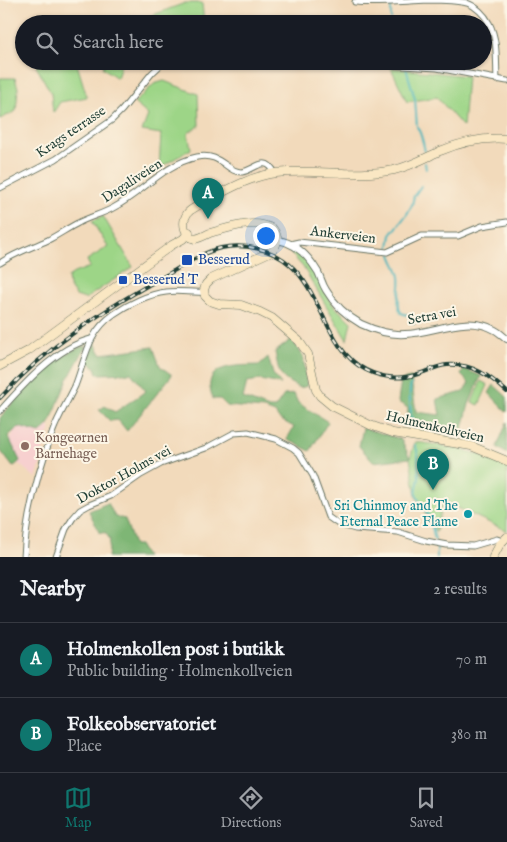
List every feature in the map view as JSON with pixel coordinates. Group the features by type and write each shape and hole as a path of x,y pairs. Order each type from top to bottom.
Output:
{"main road":[{"path":"187,230 186,215 198,206 250,180 275,173 366,173 389,171 412,165 462,143 484,139 507,139"},
{"path":"187,230 208,234 233,227 263,224 273,229 278,240 274,248 268,253 211,279 206,284 204,292"},
{"path":"0,366 28,351 172,246 176,239 187,230"},
{"name":"Holmenkollveien","path":"204,292 213,303 236,304 272,318 299,341 308,354 316,390 332,406 370,425 401,434 471,446 507,462"},
{"path":"493,557 505,539"}],"street":[{"path":"355,2 449,0 467,2 483,15"},
{"path":"492,30 496,52 497,80"},
{"name":"Krags terrasse","path":"0,188 56,159 112,120 155,70"},
{"path":"447,70 507,81"},
{"name":"Dagaliveien","path":"0,263 16,253 46,241 78,223 114,208 158,176 190,159 202,156 215,157 240,172 256,165 264,164 271,167 275,173"},
{"name":"Ankerveien","path":"290,244 300,242 387,252 422,236 458,236 482,226 507,222"},
{"name":"Setra vei","path":"278,240 300,250 319,273 325,290 335,303 345,313 363,325 380,331 405,334 455,324 476,324 495,330 507,339"},
{"path":"24,557 30,514 48,446 74,387 91,339 112,316 147,298 167,292 204,292"},
{"path":"0,411 42,368 73,345 91,339"},
{"name":"Doktor Holms vei","path":"56,557 68,525 80,510 111,496 141,475 161,464 206,448 234,433 248,432 276,439 299,453 313,476 328,517 338,524 355,529 398,532 426,542 447,545 472,546 497,539 505,539"}],"shaded area":[{"name":"Kongeørnen Barnehage","path":"25,422 50,427 50,432 45,439 36,478 5,453 14,431"}],"green space":[{"path":"185,3 202,3 203,15 153,15"},
{"path":"38,70 79,70 87,97 60,102 53,113 51,93"},
{"path":"106,70 119,70 117,78"},
{"path":"392,70 467,76 463,127 437,97 407,102"},
{"path":"0,78 15,78 18,88 16,111 0,119"},
{"path":"164,81 198,94 199,126 188,133 191,149 159,168 161,134 142,131 148,115 134,103 154,84"},
{"path":"103,216 133,267 85,299 76,296 69,286 68,277 90,267 87,260 108,247 92,221"},
{"path":"286,248 294,248 308,261 333,305 351,322 347,340 303,267"},
{"path":"292,339 303,356 307,386 300,388 281,375 275,352"},
{"path":"95,343 101,354 153,347 160,366 172,375 127,431 118,420 110,421 99,410 105,406 115,412 146,391 131,373 97,374 95,367 86,360"},
{"path":"86,346 67,381 49,425 40,433 19,427 8,436 20,461 13,467 0,450 0,418 40,375 64,356"},
{"path":"268,357 273,374 281,384 260,380 247,382 243,398 269,408 275,408 284,395 294,394 298,403 328,422 310,451 287,439 294,427 279,419 275,413 264,409 227,406 220,399 213,399 210,383 212,377 217,372 230,367 259,365"},
{"path":"464,369 481,376 469,404 463,428 455,436 434,433 433,426 425,431 407,427 408,408 398,402 401,380 411,378 416,412 440,415 437,399 463,392 469,383 461,375"},
{"path":"481,381 488,385 479,405 472,402"},
{"path":"494,385 507,397 507,412 489,393"},
{"path":"507,422 507,454 497,447"},
{"path":"363,428 401,439 410,458 373,462 359,446"},
{"path":"415,442 451,447 474,453 507,468 507,531 443,501 436,532 416,497 410,458"},
{"path":"108,503 115,517 125,519 134,545 139,545 146,557 108,557 110,540 106,533 99,532 89,511"}],"waterway":[{"path":"391,4 391,15"},
{"path":"407,70 415,99 417,127 425,154"},
{"path":"425,163 426,169"},
{"path":"389,247 391,235 407,214 414,196 421,186"},
{"path":"391,254 400,277 399,308 401,313 411,316 414,324"},
{"path":"411,384 410,407 414,430"},
{"path":"415,445 418,453 419,478 416,493 430,518 435,540"},
{"path":"437,547 437,557"}],"railway":[{"path":"0,398 38,361 59,344 124,299 201,255 221,248 239,246 266,251 289,264 310,290 341,349 352,361 366,370 378,375 398,377 412,376 436,367 465,366 487,376 507,392"}],"place":[{"name":"Holmenkollen post i butikk","path":"208,219"},
{"name":"Besserud","path":"187,260"},
{"name":"Besserud T","path":"123,280"},
{"name":"Kongeørnen Barnehage","path":"25,446"},
{"name":"Folkeobservatoriet","path":"433,490"},
{"name":"Sri Chinmoy and The Eternal Peace Flame","path":"468,514"}]}
